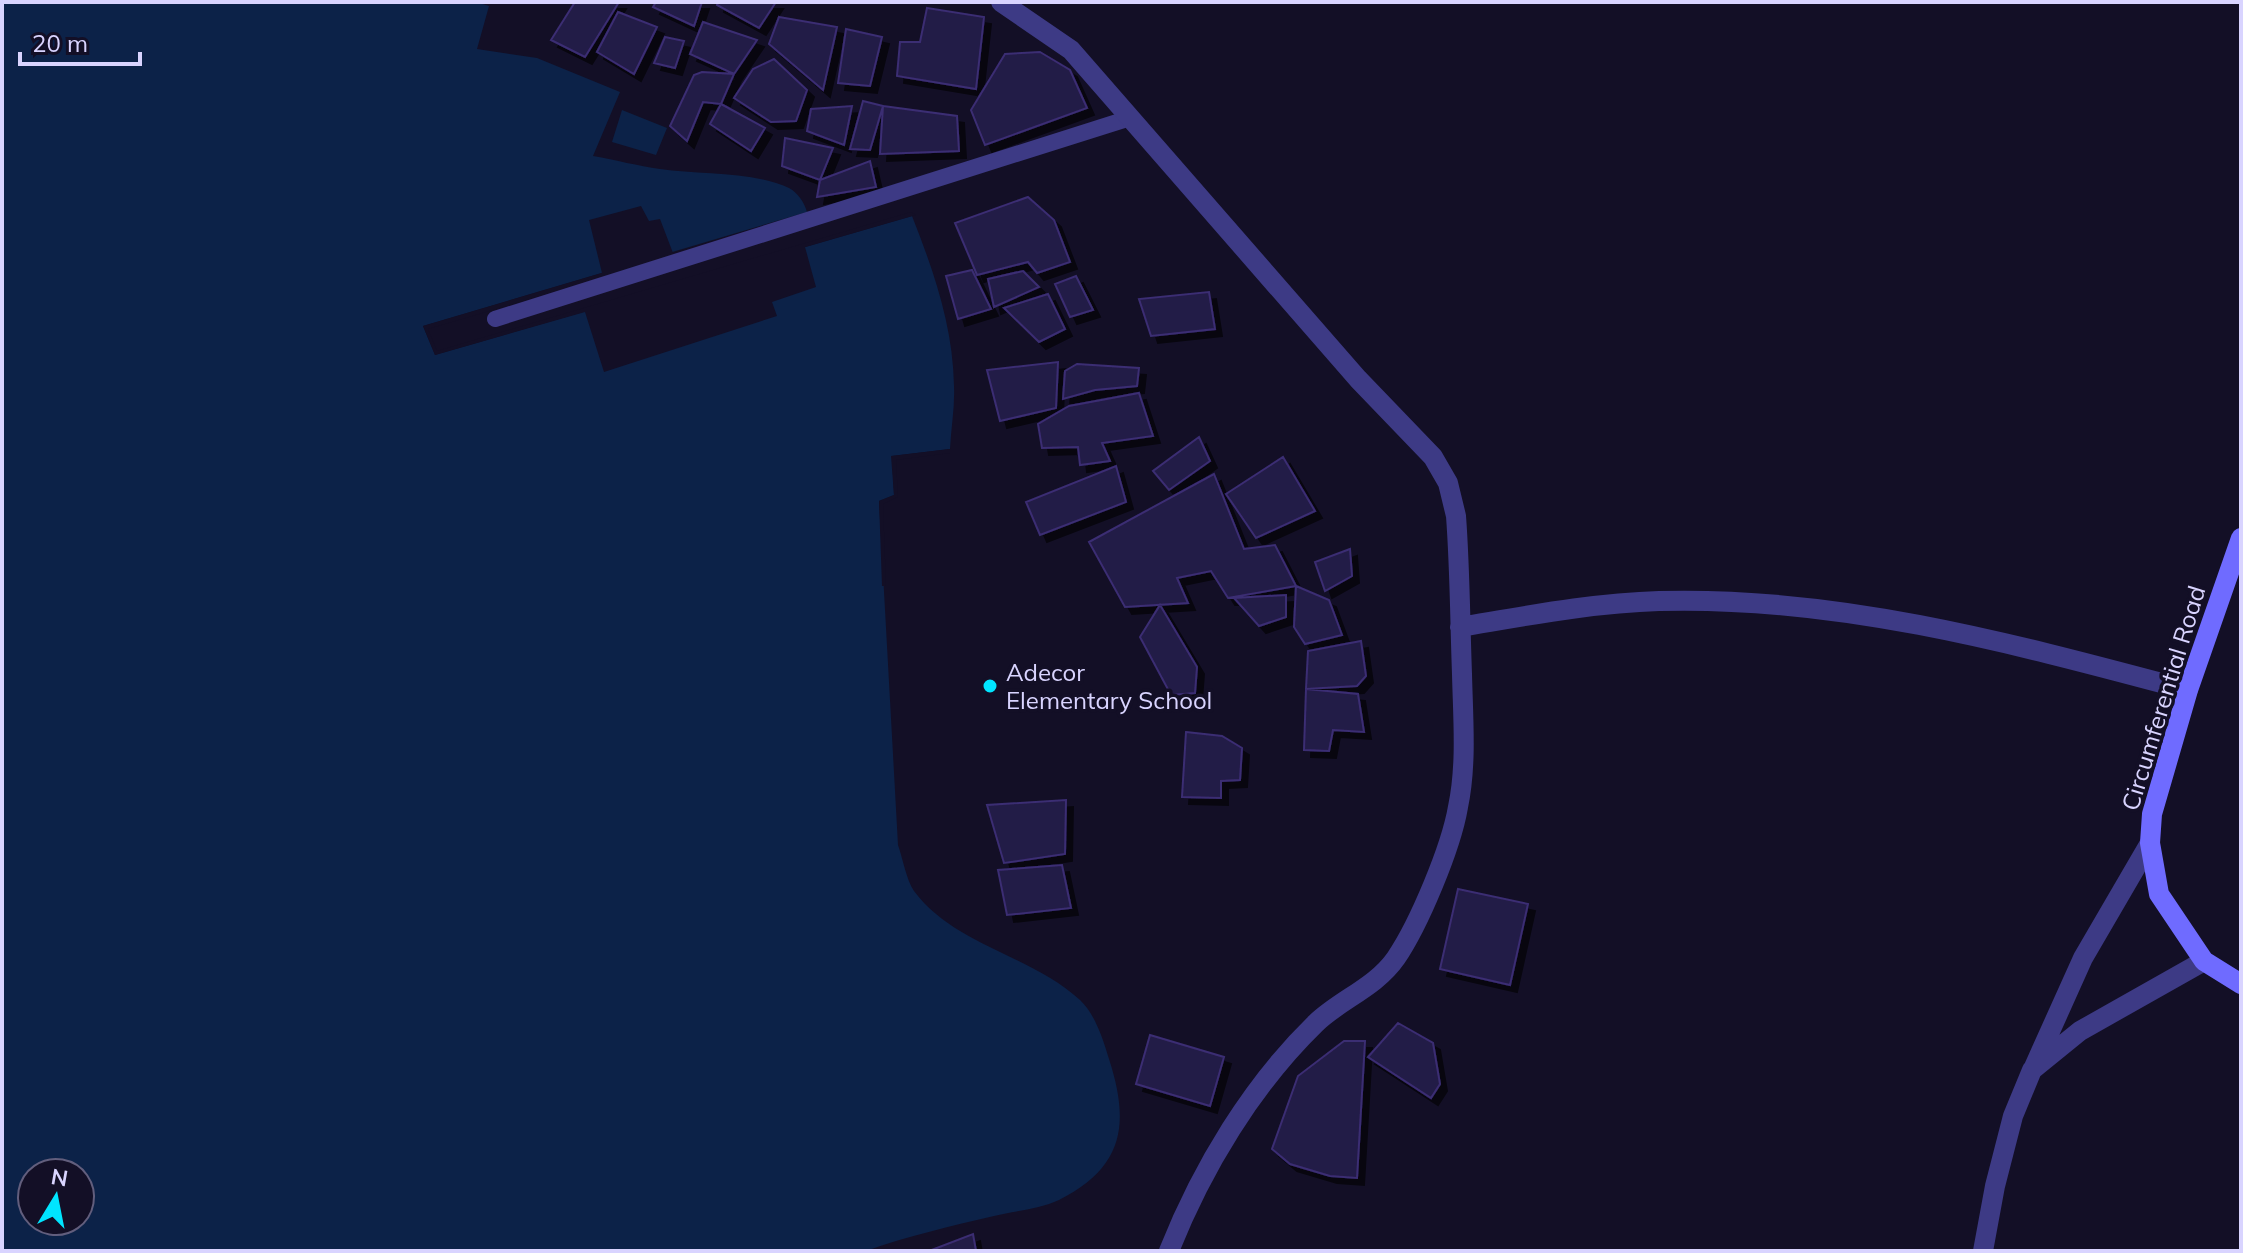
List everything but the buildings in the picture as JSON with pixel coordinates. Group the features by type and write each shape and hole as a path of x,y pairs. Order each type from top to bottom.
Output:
{"main road":[{"name":"Circumferential Road","path":"2241,538 2188,690 2152,814 2150,843 2159,894 2204,961 2241,984"}],"street":[{"path":"1001,2 1071,50 1358,379 1433,457 1448,483 1456,516 1464,736 1459,807 1450,840 1413,927 1395,959 1376,982 1320,1019 1287,1052 1259,1088 1204,1174 1169,1251"},
{"path":"1460,627 1578,608 1658,601 1774,604 1896,620 2000,641 2188,690"},
{"path":"1983,1251 2013,1116 2083,958 2150,843"},
{"path":"2032,1070 2080,1031 2204,961"}],"lane":[{"path":"495,319 1130,118"}],"water":[{"path":"2,2 476,2 489,6 477,49 537,58 620,92 593,156 660,169 759,179 789,188 806,208 807,212 423,326 435,355 912,216 935,279 946,321 954,394 950,449 892,456 894,495 879,501 898,845 911,886 931,910 972,938 1061,985 1090,1012 1116,1082 1120,1123 1109,1158 1081,1187 1059,1200 866,1251 2,1251"},
{"path":"622,110 667,128 656,155 612,142"}],"pier":[{"path":"641,206 649,221 660,219 673,253 811,212 674,257 428,329 437,351 911,212 916,215 805,247 816,287 772,302 777,316 604,372 585,312 435,355 423,326 602,273 589,220"},
{"path":"950,449 950,453 896,460 898,497 883,504 886,586 882,586 879,501 894,495 891,456"}],"place":[{"name":"Adecor Elementary School","path":"990,686"}]}
